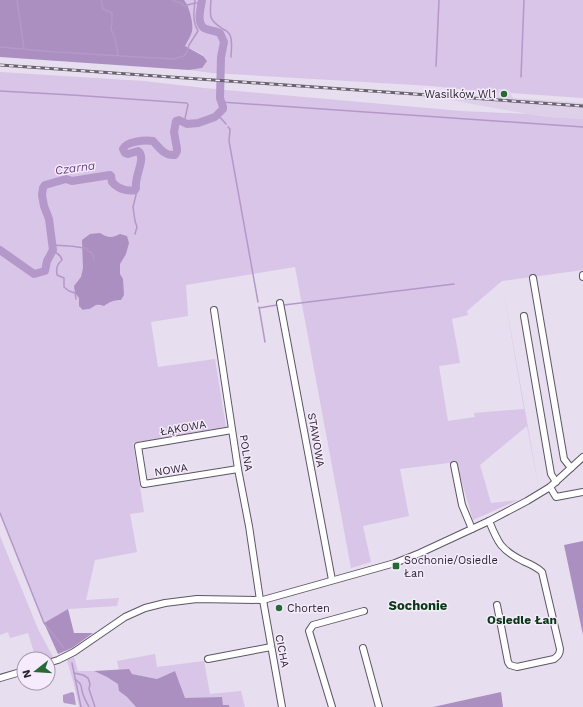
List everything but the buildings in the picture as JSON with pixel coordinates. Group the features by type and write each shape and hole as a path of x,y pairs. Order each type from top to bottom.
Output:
{"street":[{"path":"533,278 564,459 571,468"},
{"name":"STAWOWA","path":"280,303 332,580"},
{"name":"POLNA","path":"214,310 238,469 261,600"},
{"path":"524,316 551,474 556,482"},
{"name":"ŁĄKOWA","path":"138,446 232,430"},
{"name":"NOWA","path":"138,446 144,484 238,469"},
{"path":"56,661 74,652 125,617 145,608 165,603 197,599 261,600 394,562 420,553 489,521 540,494 556,482 583,457"},
{"path":"454,465 462,505 472,528"},
{"path":"550,487 556,497 583,492"},
{"path":"489,521 500,545 506,551 542,572 560,649 558,657 516,667 510,665 508,662 497,605"},
{"name":"CICHA","path":"261,600 272,647 282,707"},
{"path":"332,707 309,631 313,625 364,611"},
{"path":"208,659 272,647"},
{"path":"363,648 379,707"},
{"path":"0,678 16,673"}],"shaded area":[{"path":"0,0 184,0 192,20 191,35 185,46 203,56 207,61 202,68 189,70 0,57"},
{"path":"184,0 583,0 583,98 511,93 509,90 499,89 497,93 431,86 212,73 189,70 202,68 203,55 185,46 186,1"},
{"path":"0,72 144,81 204,88 461,111 528,114 583,119 583,270 502,281 539,489 527,426 480,465 491,503 518,500 473,520 456,462 400,469 409,516 363,526 371,562 351,568 295,267 186,285 188,316 151,322 158,367 215,359 226,427 133,443 144,512 130,514 137,552 95,560 86,600 119,598 117,606 68,609 44,623 0,513","holes":["502,281 524,409 474,413 475,417 448,421 439,366 460,363 452,319 468,315 467,311"]},
{"path":"499,89 509,90 513,98 583,103 583,119 528,114 439,98 439,93 495,97"},
{"path":"100,233 110,237 120,234 127,236 129,243 126,254 120,264 120,274 123,279 124,295 121,300 116,300 104,306 97,305 83,310 79,306 79,298 75,293 74,286 81,277 83,268 82,240 90,234"},
{"path":"0,536 38,629 50,651 34,651 28,633 10,638 8,632 0,635"},
{"path":"583,541 583,635 564,545"},
{"path":"68,609 74,633 93,633 72,648 58,654 44,623"},
{"path":"155,654 157,667 204,661 210,694 241,691 245,707 229,707 228,705 223,705 222,697 185,699 175,671 157,679 132,674 128,669 119,670 117,661"},
{"path":"74,657 78,671 94,671 119,684 119,691 136,707 79,707 67,660"},
{"path":"129,669 132,674 157,679 175,671 185,698 222,697 223,705 229,705 229,707 136,707 119,691 118,684 94,671"},
{"path":"72,692 74,693 76,705 64,703 63,695"},
{"path":"501,692 503,707 433,707"}],"waterway":[{"path":"17,0 24,49"},
{"path":"101,0 103,9 112,13 111,29 115,38 118,55"},
{"path":"172,0 181,3 184,6 202,3"},
{"path":"0,47 173,59 184,56 198,31 194,20 195,0"},
{"name":"Czarna","path":"0,250 34,274 45,271 47,261 53,250 49,219 42,195 45,185 66,179 72,181 110,175 112,182 119,188 125,190 135,190 141,158 138,151 128,154 125,153 123,149 125,146 136,142 153,141 165,153 175,155 177,151 174,132 176,121 179,120 187,124 198,123 215,117 223,109 220,98 221,57 224,42 220,33 204,28 200,22 202,0"},
{"path":"211,0 210,14 212,20 230,35 232,43 231,57"},
{"path":"436,66 439,0"},
{"path":"521,77 524,0"},
{"path":"0,91 187,103 188,105 184,123"},
{"path":"221,102 583,127"},
{"path":"218,115 226,124"},
{"path":"228,127 230,129 229,141 258,302"},
{"path":"135,190 136,195 133,207 137,227 135,234"},
{"path":"52,245 86,248 92,253 94,259"},
{"path":"53,251 60,255 62,260 57,266 57,275 64,278 64,287 75,293 76,299"},
{"path":"284,305 454,284"},
{"path":"259,308 277,305"},
{"path":"259,307 265,342"},
{"path":"0,513 44,623 64,648"},
{"path":"72,663 81,707"},
{"path":"74,673 88,678 90,684 89,689 95,707"},
{"path":"75,679 81,685 83,696 89,707"}],"railway":[{"path":"0,65 583,106"}],"place":[{"name":"Wasilków Wl1","path":"504,94"},
{"name":"Sochonie/Osiedle Łan","path":"396,566"},
{"name":"Chorten","path":"279,608"}],"district":[{"name":"Sochonie","path":"418,605"},
{"name":"Osiedle Łan","path":"522,620"}]}
